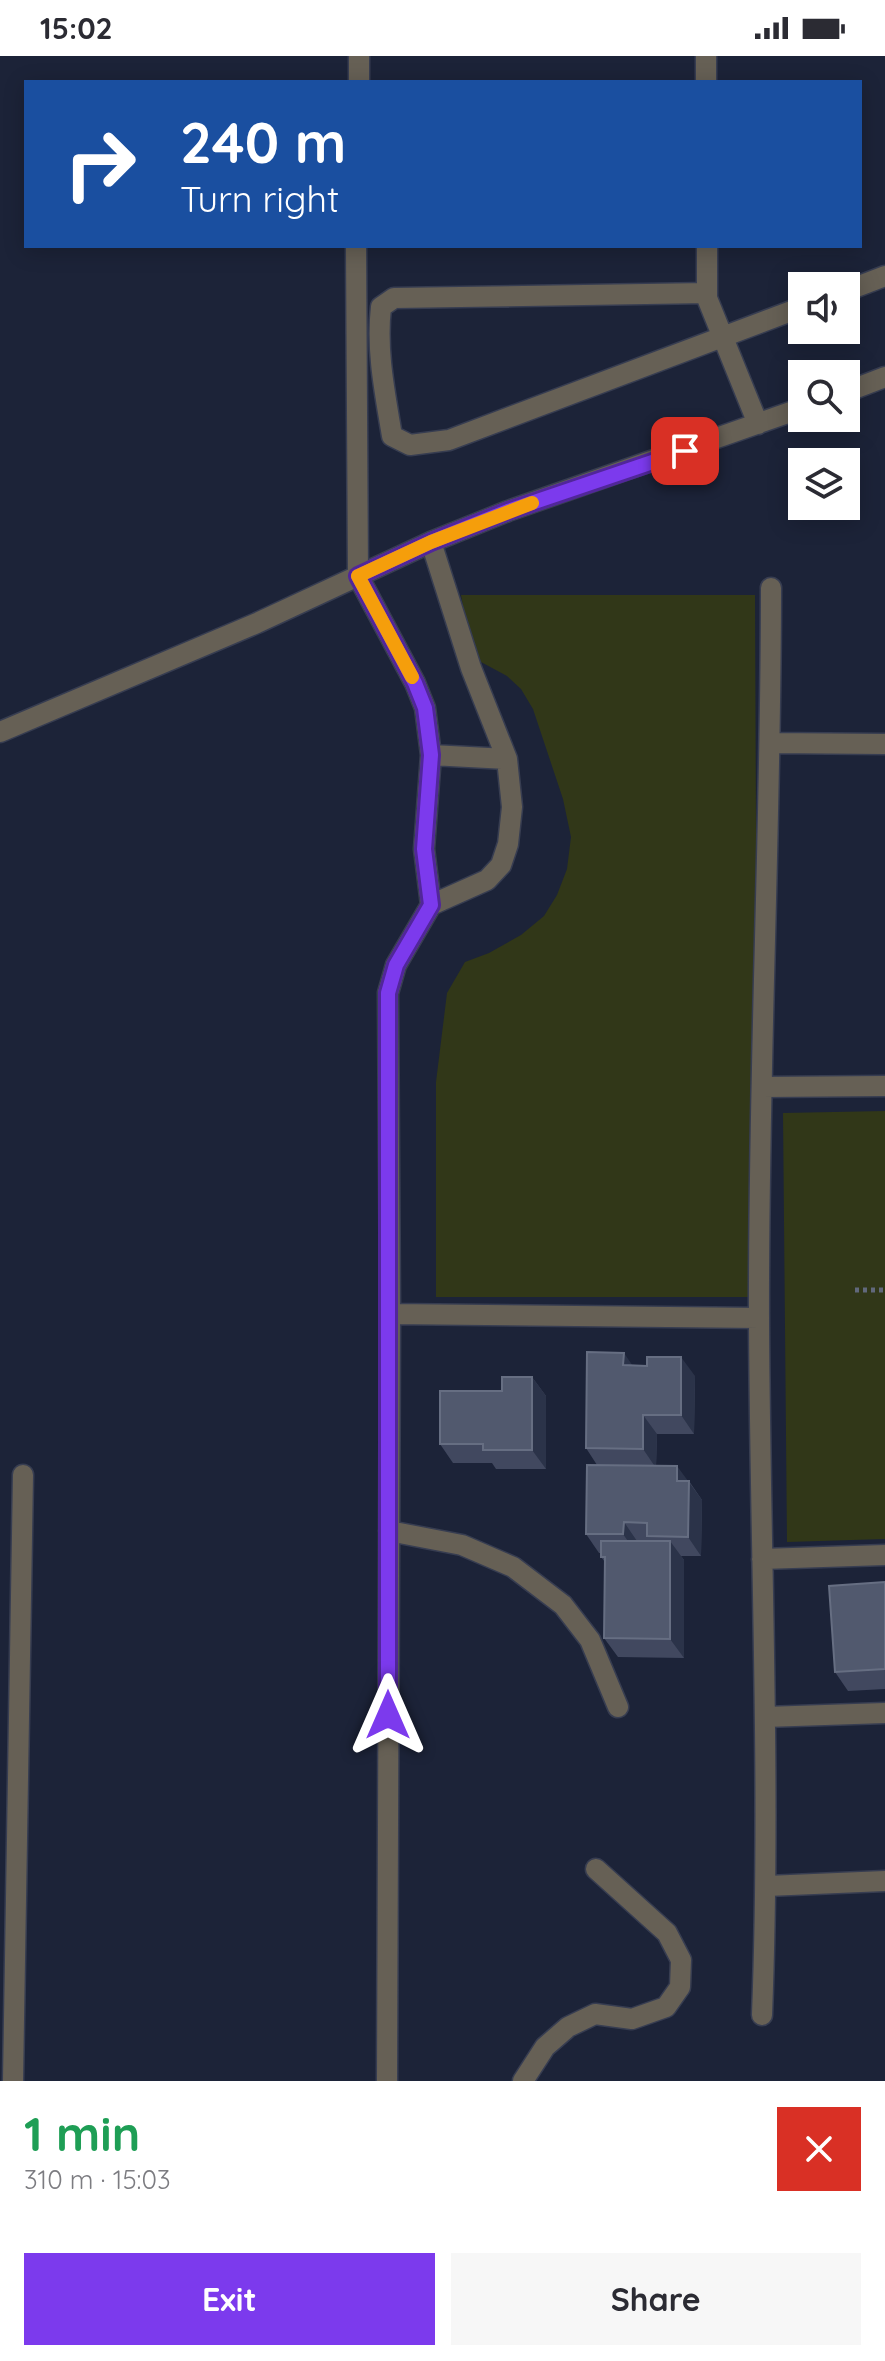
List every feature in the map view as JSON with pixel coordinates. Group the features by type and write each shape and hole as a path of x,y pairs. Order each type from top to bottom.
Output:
{"street":[{"path":"359,56 359,80"},
{"path":"706,56 706,80"},
{"path":"356,248 358,576 425,708 431,755 424,849 431,905"},
{"path":"707,248 707,293 758,424"},
{"path":"860,286 885,276"},
{"path":"707,293 394,298 381,307 379,327 379,351 392,436 410,445 449,440 788,312"},
{"path":"860,387 885,377"},
{"path":"0,732 257,623 431,542 508,511 788,413"},
{"path":"387,2081 388,993 396,965 431,905 487,880 501,865 508,844 512,807 507,759 471,668 431,542"},
{"path":"762,2015 767,1886 759,1318 771,743 771,588"},
{"path":"771,743 885,744"},
{"path":"431,755 507,759"},
{"path":"762,1087 885,1086"},
{"path":"390,1314 759,1318"},
{"path":"13,2081 23,1475"},
{"path":"389,1531 462,1545 513,1567 563,1605 590,1640 618,1707"},
{"path":"762,1559 885,1555"},
{"path":"765,1717 885,1713"},
{"path":"523,2081 545,2047 568,2027 595,2014 632,2019 666,2007 680,1987 681,1960 667,1933 596,1869"},
{"path":"767,1886 885,1881"}],"path":[{"path":"855,1290 885,1290"}],"green space":[{"path":"461,595 755,595 758,1297 436,1297 436,1082 447,993 465,962 521,935 544,916 557,895 567,869 571,837 563,799 533,709 521,689 507,676 481,662 466,623"},
{"path":"885,1111 885,1539 787,1542 783,1113"}],"building":[{"path":"587,1352 624,1353 623,1365 647,1366 647,1357 681,1357 681,1415 643,1415 643,1449 586,1448"},
{"path":"502,1377 532,1377 532,1450 483,1450 483,1444 440,1444 440,1391 502,1391"},
{"path":"587,1465 677,1466 677,1481 689,1481 688,1537 647,1536 647,1523 624,1522 623,1534 586,1534"},
{"path":"601,1541 670,1541 670,1639 604,1638 605,1557 601,1557"},
{"path":"885,1582 885,1669 835,1672 829,1586"}],"slow traffic":[{"path":"412,677 358,576 431,542 532,503"}],"route":[{"path":"388,1715 388,993 396,965 431,905 424,849 431,755 425,708 415,683 358,576 508,511 685,451"}]}
